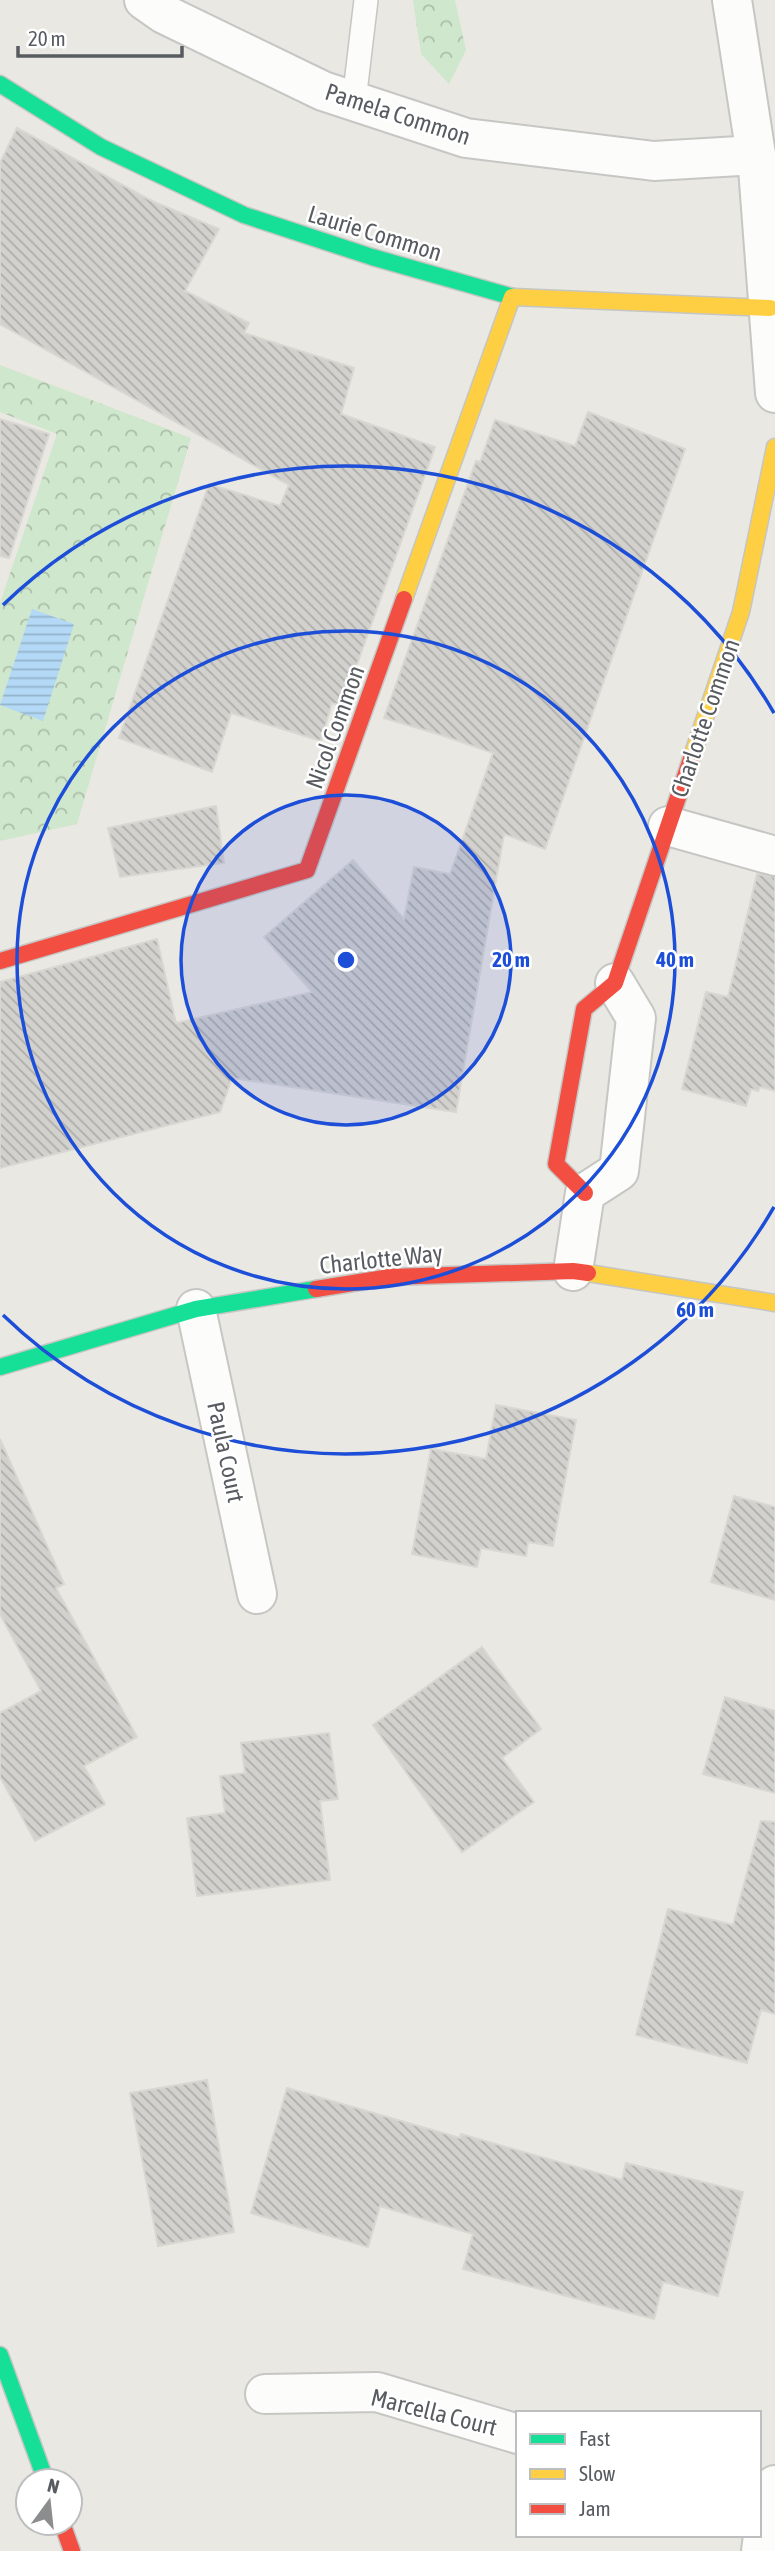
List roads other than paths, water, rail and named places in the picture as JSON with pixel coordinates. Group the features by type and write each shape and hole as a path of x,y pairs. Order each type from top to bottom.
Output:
{"street":[{"name":"Pamela Common","path":"144,0 164,14 323,91 466,138 654,161 756,155"},
{"path":"732,0 756,155 775,393"},
{"name":"Laurie Common","path":"0,84 101,147 244,215 372,257 512,297 770,308"},
{"name":"Nicol Common","path":"0,961 307,870 512,297"},
{"name":"Charlotte Common","path":"615,983 741,612 775,447"},
{"path":"668,826 775,856"},
{"path":"573,1271 585,1193 619,1171 636,1018 615,983 584,1009 556,1164 585,1193"},
{"name":"Charlotte Way","path":"0,1367 196,1309 390,1277 573,1271 775,1303"},
{"name":"Paula Court","path":"196,1309 257,1594"},
{"path":"0,2355 41,2467"},
{"name":"Marcella Court","path":"265,2394 377,2392 516,2433"},
{"path":"761,2551 767,2499"}],"lane":[{"path":"354,101 366,0"}],"water":[{"path":"32,609 74,624 43,721 0,705"}]}
